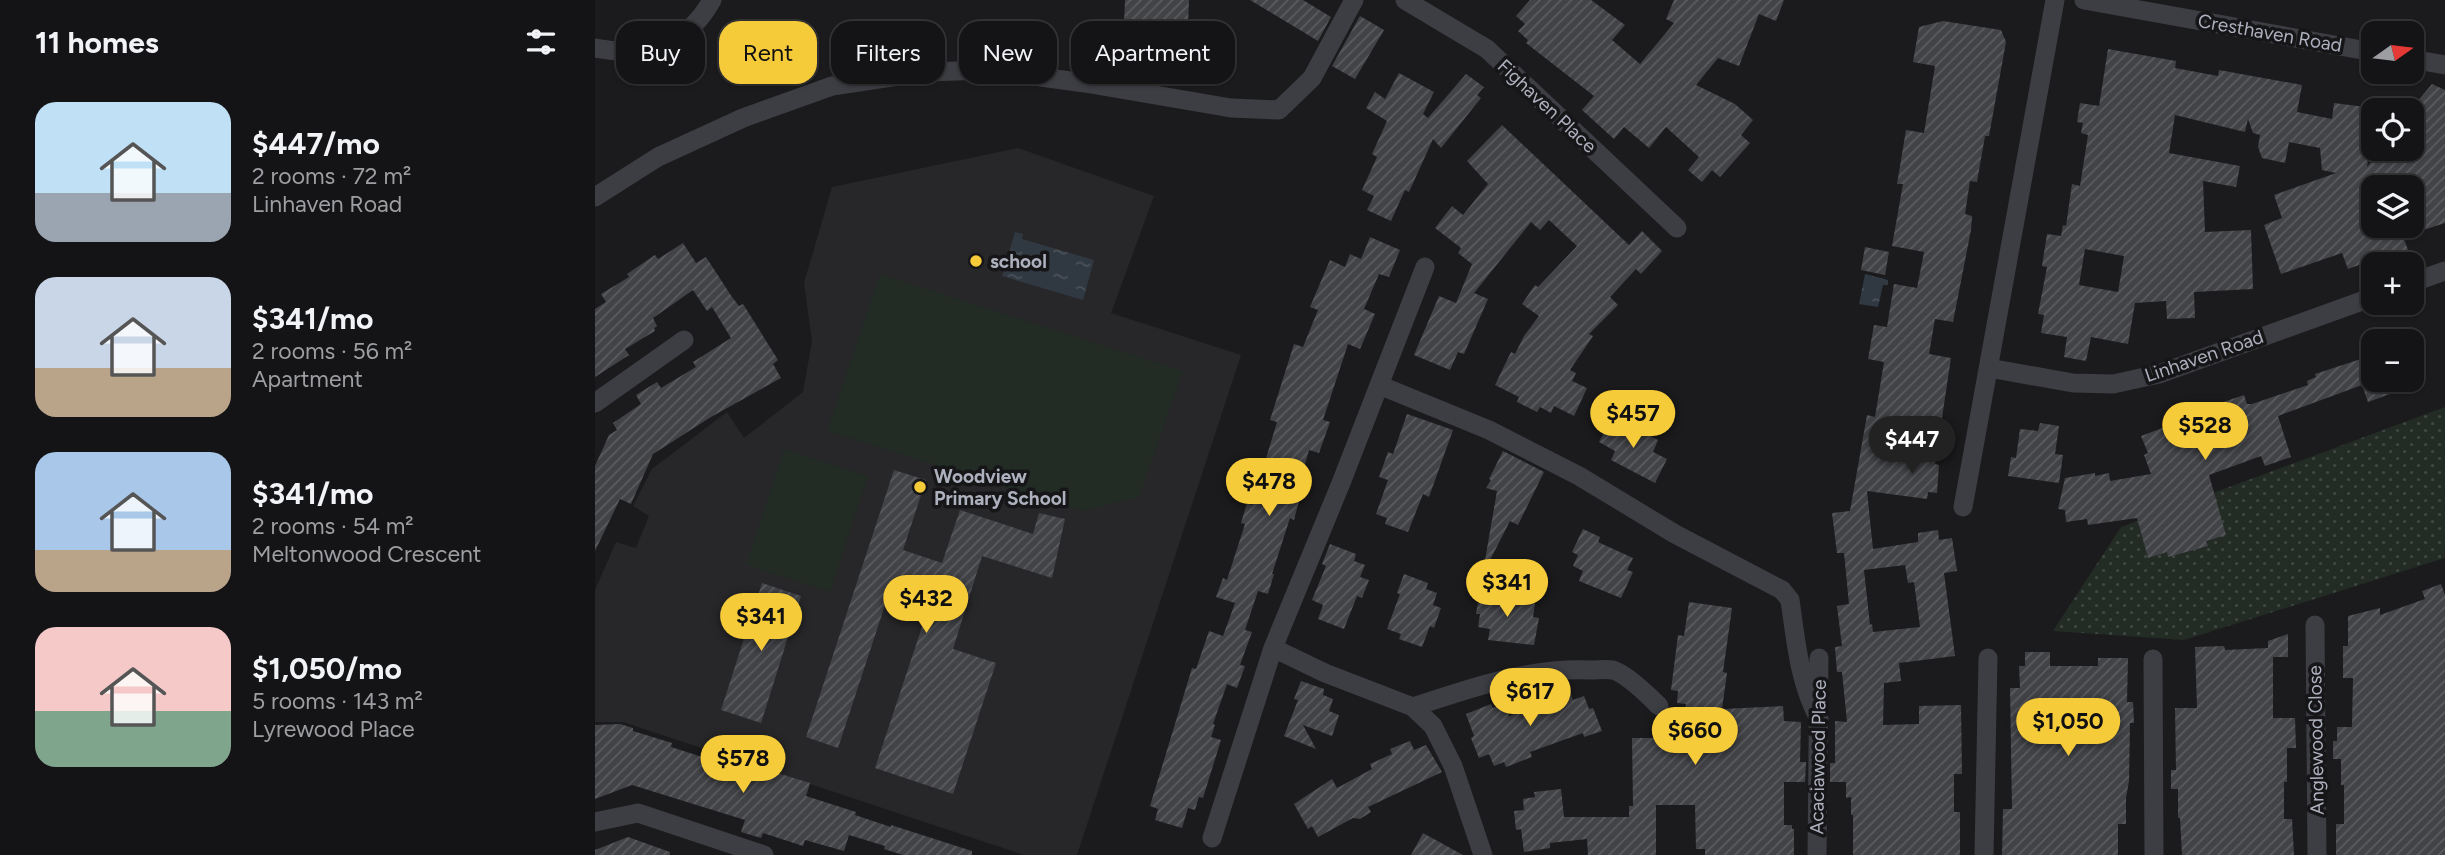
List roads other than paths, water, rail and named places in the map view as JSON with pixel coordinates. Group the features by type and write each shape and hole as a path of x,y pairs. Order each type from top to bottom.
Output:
{"street":[{"path":"595,48 633,52 670,42 697,21 712,0"},
{"path":"595,197 658,157 743,118 832,86 926,72 991,70 1231,108 1279,110 1312,78 1354,0"},
{"name":"Fighaven Place","path":"1405,0 1487,49 1677,228"},
{"path":"1963,507 2055,0"},
{"name":"Cresthaven Road","path":"2084,0 2361,50"},
{"path":"2424,61 2445,65"},
{"path":"1212,838 1273,648 1425,267"},
{"path":"2424,278 2445,271"},
{"name":"Linhaven Road","path":"1989,368 2073,383 2113,384 2159,374 2361,301"},
{"path":"595,404 684,340"},
{"path":"1379,385 1489,430 1568,470 1675,534 1782,590 1790,600 1807,698 1819,719"},
{"name":"Anglewood Close","path":"2315,625 2317,855"},
{"path":"1273,648 1325,673 1413,707 1433,726 1453,766 1483,855"},
{"name":"Acaciawood Place","path":"1817,855 1819,658"},
{"path":"1984,855 1988,658"},
{"path":"2153,659 2154,855"},
{"path":"1413,707 1492,683 1527,675 1576,669 1614,670 1659,706"},
{"path":"595,822 638,813 764,855"}],"water":[{"path":"1015,232 1023,234 1022,239 1094,260 1083,300 1002,276"},
{"path":"1865,274 1888,280 1888,285 1883,285 1878,307 1859,304"},
{"path":"1483,568 1515,575 1514,580 1518,582 1516,592 1511,591 1510,594 1479,587"}],"place":[{"name":"school","path":"976,261"},
{"name":"Woodview Primary School","path":"920,487"}]}
